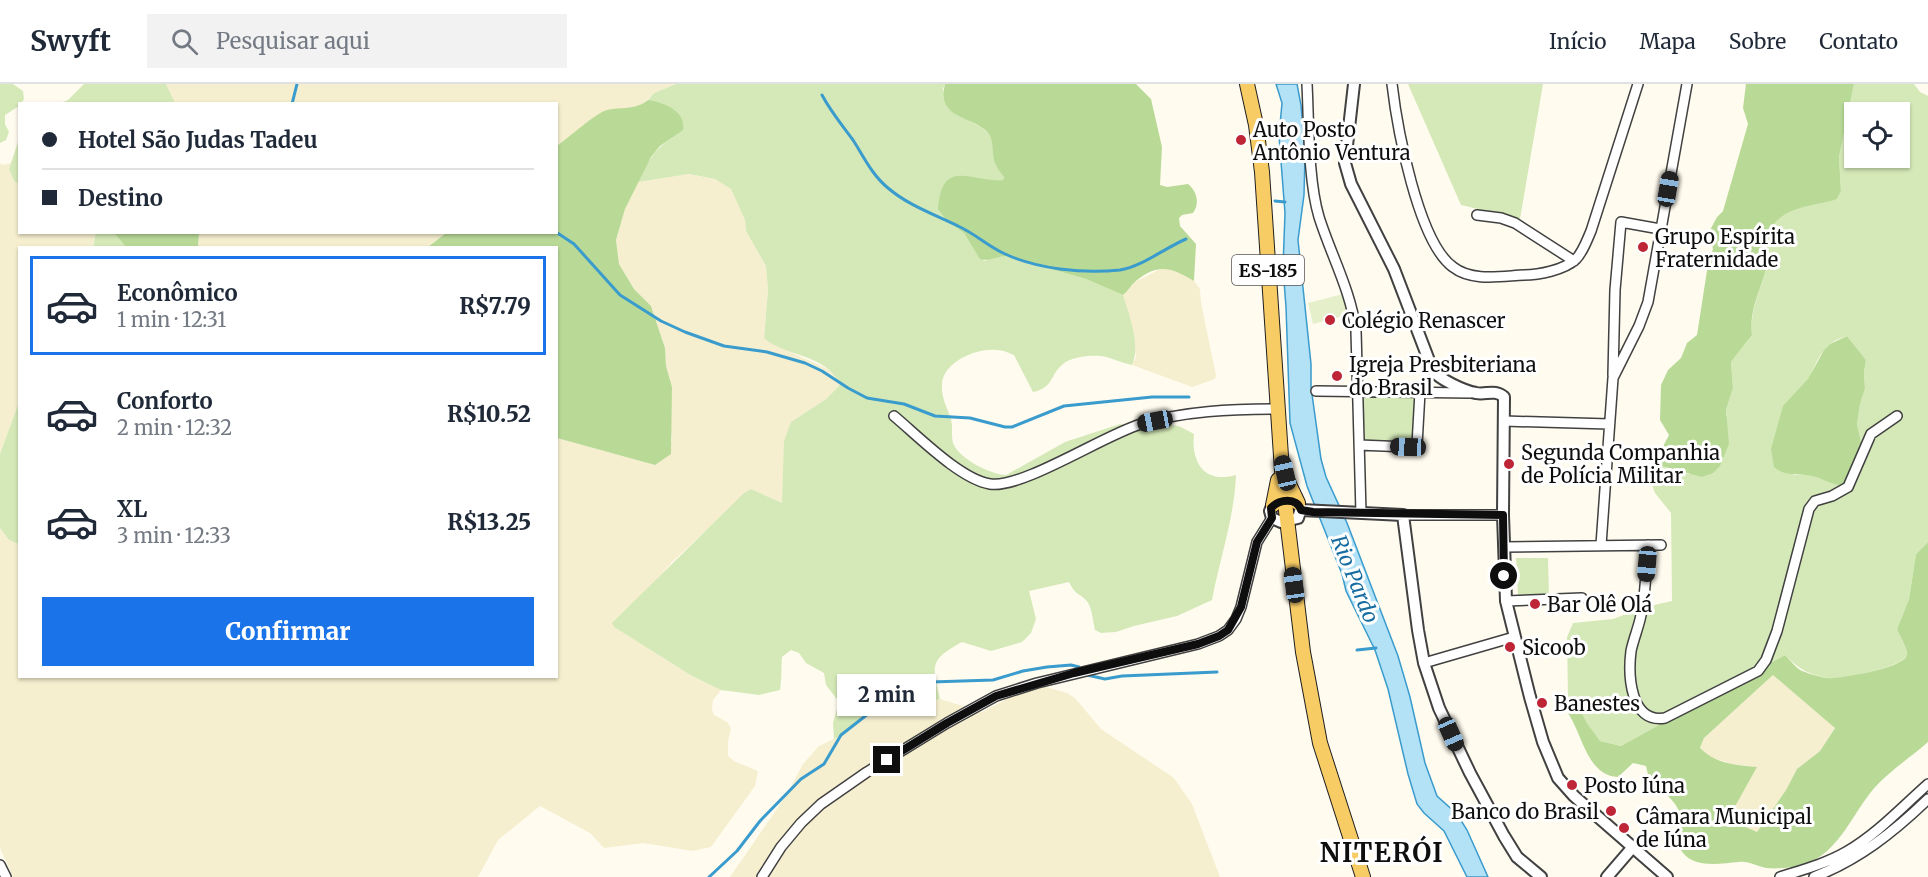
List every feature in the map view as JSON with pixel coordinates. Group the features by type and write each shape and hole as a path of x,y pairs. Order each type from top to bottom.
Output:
{"main road":[{"name":"ES-185","path":"1247,84 1256,125 1262,172 1281,457"},
{"path":"1281,457 1289,510 1303,651 1320,743 1363,877"},
{"path":"1281,457 1290,489 1289,510"}],"street":[{"path":"1307,84 1318,215 1354,319 1361,513"},
{"path":"1354,84 1345,163 1351,184 1394,269 1433,371 1447,381 1476,393"},
{"path":"1392,84 1395,111 1418,204 1436,248 1448,262 1464,273 1491,277 1546,272 1574,261 1591,231 1638,84"},
{"path":"1613,378 1645,315 1688,84"},
{"path":"1477,215 1501,218 1515,224 1574,261"},
{"path":"1601,545 1621,222 1660,229"},
{"path":"1316,391 1497,392 1502,394 1505,400 1503,515 1506,601 1543,742 1558,778 1574,796 1667,877"},
{"path":"1359,445 1408,447 1417,445 1420,393"},
{"path":"894,416 970,477 991,484 1002,484 1030,475 1114,434 1142,424 1207,412 1277,409"},
{"path":"1648,545 1642,612 1632,649 1629,671 1637,707 1647,717 1656,720 1665,718 1758,671 1766,660 1777,631 1809,509 1815,501 1832,496 1848,487 1871,434 1897,416"},
{"path":"1504,421 1609,424"},
{"path":"762,877 781,847 821,804 867,772 996,696 1092,669 1198,644 1228,630 1241,607 1257,542 1289,510 1503,515"},
{"path":"1403,514 1424,663 1445,722 1482,797 1517,857 1541,877"},
{"path":"1504,547 1661,545"},
{"path":"1506,601 1582,598"},
{"path":"1424,663 1515,637"},
{"path":"1780,877 1846,852 1928,784"},
{"path":"1814,877 1840,867 1867,850 1928,799"},
{"path":"1607,877 1632,848"},
{"path":"0,865 6,877"}],"shaded area":[{"path":"166,84 676,84 654,93 643,104 628,109 606,111 558,145 558,102 174,102"},
{"path":"0,163 3,165 11,163 9,169 14,181 18,183 18,234 96,234 93,246 18,246 18,405 0,454"},
{"path":"688,174 715,179 731,189 745,220 746,231 766,266 768,290 764,338 828,369 841,384 826,399 791,422 782,503 751,489 673,561 614,627 692,676 721,690 713,700 712,710 714,715 727,722 731,728 728,756 758,771 755,786 711,847 693,851 643,843 604,848 590,833 540,806 498,840 478,877 13,877 0,848 0,528 9,540 18,544 18,678 558,678 558,438 655,465 672,441 670,423 672,387 666,366 665,348 651,306 634,289 619,264 616,240 625,209 638,182"},
{"path":"199,234 445,234 429,246 198,246"},
{"path":"1162,268 1176,270 1194,281 1200,289 1215,379 1192,387 1132,365 1136,357 1123,295 1135,282"},
{"path":"1773,675 1835,727 1820,751 1797,769 1786,790 1757,832 1727,819 1757,767 1732,764 1710,757 1700,749 1704,738"},
{"path":"1046,687 1067,693 1075,698 1101,729 1174,778 1192,804 1220,877 730,877 787,794 803,764 819,746 848,732 868,714 940,699 982,712 1024,690"}],"green space":[{"path":"0,84 13,84 23,91 24,99 18,102 18,107 5,115 5,124 9,132 6,140 0,143"},
{"path":"84,84 166,84 175,102 63,102"},
{"path":"676,84 945,84 943,89 947,107 987,132 992,141 997,165 1004,177 1003,180 996,181 948,222 964,233 984,261 1006,256 1086,279 1123,295 1135,339 1132,365 1100,356 1086,356 1071,360 1059,368 1045,387 1033,392 1014,355 1001,350 989,350 963,358 949,369 942,384 943,398 952,422 952,437 956,449 976,465 1006,475 1065,442 1120,424 1145,430 1172,425 1194,434 1195,453 1202,468 1216,476 1236,475 1230,523 1212,600 1177,616 1116,632 1101,633 1095,630 1088,603 1075,592 1069,582 1029,591 1036,619 1031,633 1022,642 991,651 962,642 938,659 936,664 935,678 940,699 868,714 848,732 834,739 833,723 839,702 826,685 824,673 806,663 799,653 791,650 782,657 780,690 759,695 721,690 692,676 614,627 612,623 744,493 751,489 782,503 784,441 791,422 826,399 841,384 821,364 779,347 764,338 768,290 766,266 746,231 745,220 731,189 715,179 689,174 638,182 651,157 672,138 676,111 648,100 654,93"},
{"path":"945,84 1136,84 1151,99 1162,147 1160,185 1167,187 1188,184 1195,194 1197,202 1193,213 1182,215 1179,218 1180,226 1196,244 1194,281 1171,270 1158,269 1144,275 1123,295 1086,279 1006,256 980,259 964,233 948,222 938,209 941,193 945,183 952,177 1003,180 1004,177 995,163 992,142 988,133 950,111 944,96"},
{"path":"1408,84 1543,84 1520,219 1461,205"},
{"path":"1746,84 1854,84 1850,102 1844,102 1844,133 1839,157 1841,191 1837,199 1788,213 1774,224 1769,233 1767,264 1752,315 1752,335 1731,362 1733,388 1726,410 1729,444 1720,466 1713,473 1702,477 1654,464 1669,435 1660,420 1661,385 1668,370 1681,358 1687,343 1697,335 1708,264 1713,249 1709,232 1723,211 1748,124 1743,108"},
{"path":"1854,84 1914,84 1920,92 1928,96 1928,542 1916,554 1909,599 1897,629 1907,655 1903,660 1884,668 1858,675 1829,678 1800,668 1785,655 1621,746 1600,741 1587,723 1574,698 1568,696 1567,637 1573,623 1613,619 1645,607 1672,601 1671,513 1655,493 1652,485 1654,464 1689,474 1727,416 1726,410 1733,388 1731,362 1752,335 1753,315 1767,264 1767,239 1772,227 1787,213 1837,199 1841,191 1839,157 1844,133 1844,168 1910,168 1910,102 1850,102","holes":["1847,336 1866,360 1865,389 1857,424 1862,446 1820,478 1793,475 1807,387 1820,355 1830,344"]},
{"path":"648,100 673,109 683,123 683,130 660,146 651,157 625,209 616,240 619,264 634,289 651,306 665,348 666,366 672,387 671,454 655,465 558,438 558,246 429,246 445,234 558,234 558,145 602,112"},
{"path":"18,142 18,183 14,181 9,169"},
{"path":"96,234 115,234 125,246 93,246"},
{"path":"115,234 199,234 198,246 125,246"},
{"path":"1343,294 1348,315 1313,324 1308,303"},
{"path":"1847,336 1866,360 1865,389 1857,424 1862,446 1848,480 1840,485 1812,476 1778,470 1774,467 1771,449 1783,406 1808,379 1824,350 1830,344"},
{"path":"1363,396 1415,397 1415,442 1365,441"},
{"path":"18,405 18,544 9,540 0,528 0,454"},
{"path":"1928,542 1928,742 1879,783 1837,841 1815,859 1789,868 1766,868 1743,862 1709,864 1688,858 1680,848 1678,809 1650,779 1646,766 1633,763 1618,777 1601,771 1590,758 1566,708 1565,698 1568,696 1574,698 1587,723 1600,741 1621,746 1785,655 1802,671 1830,678 1874,671 1903,660 1907,653 1897,629 1909,599 1916,554","holes":["1773,675 1835,728 1820,751 1797,769 1786,790 1757,832 1728,819 1757,767 1720,761 1700,748 1704,738"]},
{"path":"1516,558 1548,558 1549,596 1518,596"}],"water":[{"name":"Rio Pardo","path":"1276,84 1297,84 1301,105 1305,156 1304,195 1298,240 1311,364 1311,387 1321,459 1326,477 1347,523 1398,656 1425,763 1437,796 1457,814 1467,830 1488,877 1467,877 1444,831 1417,804 1388,689 1375,650 1346,591 1342,574 1307,486 1290,423 1283,268 1285,213 1279,136 1282,103"}],"waterway":[{"path":"292,102 297,84"},
{"path":"822,95 882,183 914,205 1016,258 1030,263 1075,271 1120,270 1145,261 1186,239"},
{"path":"1275,201 1285,202"},
{"path":"558,233 574,244 620,295 661,321 724,346 767,352 805,363 867,398 904,404 935,416 970,418 1012,427 1064,406 1152,397 1189,397"},
{"path":"1357,650 1376,648"},
{"path":"709,877 737,851 760,821 801,779 824,764 841,735 882,703 931,682 993,680 1047,667 1071,665 1079,667"},
{"path":"1087,675 1105,679 1122,676 1217,672"}],"place":[{"name":"Auto Posto Antônio Ventura","path":"1241,140"},
{"name":"Grupo Espírita Fraternidade","path":"1643,247"},
{"name":"Colégio Renascer","path":"1330,320"},
{"name":"Igreja Presbiteriana do Brasil","path":"1337,376"},
{"name":"Segunda Companhia de Polícia Militar","path":"1509,464"},
{"name":"Bar Olê Olá","path":"1535,604"},
{"name":"Sicoob","path":"1510,647"},
{"name":"Banestes","path":"1542,703"},
{"name":"Posto Iúna","path":"1572,785"},
{"name":"Banco do Brasil","path":"1611,811"},
{"name":"Câmara Municipal de Iúna","path":"1624,828"}],"district":[{"name":"NITERÓI","path":"1382,852"}],"route":[{"path":"887,760 996,696 1074,673 1198,644 1219,636 1228,630 1236,619 1257,542 1272,518 1271,508 1279,502 1294,501 1301,510 1313,512 1503,515 1504,576"}]}
